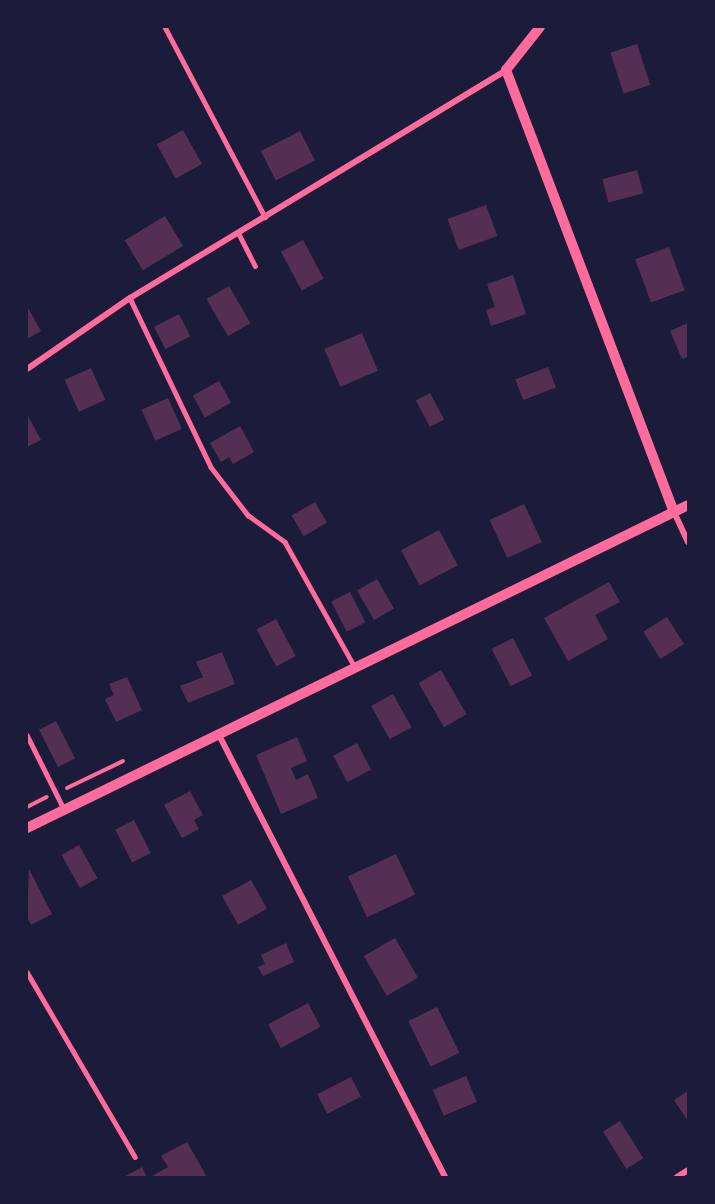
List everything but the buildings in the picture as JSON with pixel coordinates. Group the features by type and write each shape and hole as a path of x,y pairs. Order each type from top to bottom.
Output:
{"street":[{"path":"27,369 129,298 506,70 540,27"},
{"path":"506,70 674,512 688,542"},
{"path":"27,828 688,505"},
{"path":"219,735 445,1177"},
{"path":"677,1177 688,1170"}],"lane":[{"path":"165,27 265,216"},
{"path":"238,232 255,266"},
{"path":"129,298 212,467 248,515 285,542 355,667"},
{"path":"27,735 64,809"},
{"path":"27,972 135,1157"}]}
